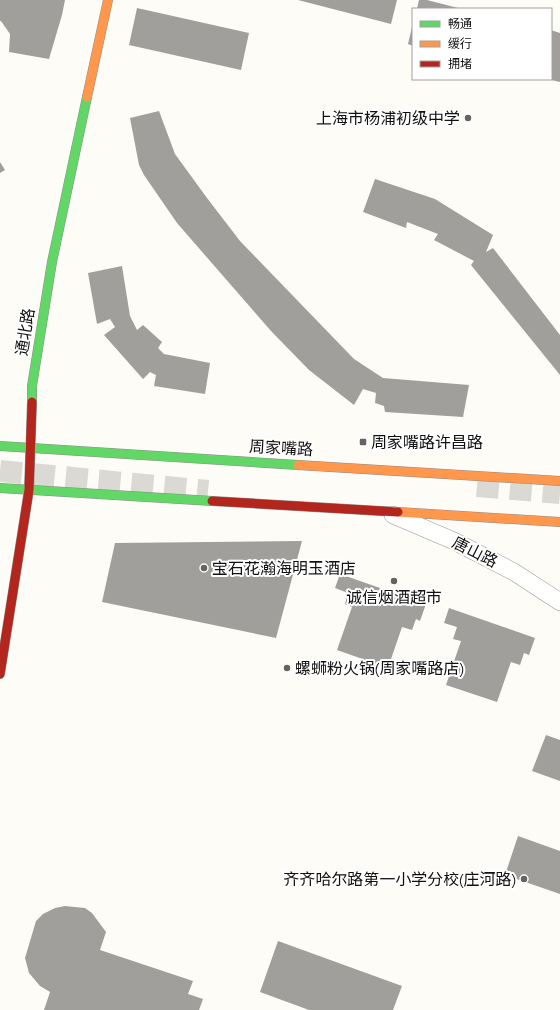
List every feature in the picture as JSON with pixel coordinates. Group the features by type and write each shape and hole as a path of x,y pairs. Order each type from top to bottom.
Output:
{"main road":[{"name":"通北路","path":"0,674 29,490 32,386 52,262 108,0"},
{"name":"周家嘴路","path":"0,446 560,481"},
{"path":"0,488 560,522"}],"street":[{"name":"唐山路","path":"384,511 454,541 514,572 560,602"}],"building":[{"path":"0,0 65,0 49,59 9,52 10,34 0,21"},
{"path":"298,0 397,0 391,24"},
{"path":"419,0 427,0 458,8 417,8"},
{"path":"137,8 249,33 241,70 129,45"},
{"path":"412,27 412,46 408,44"},
{"path":"552,30 560,33 560,82 551,80"},
{"path":"159,111 175,154 240,241 354,359 383,378 469,385 463,417 385,412 384,406 375,403 376,393 363,389 354,405 309,370 271,331 177,223 144,175 139,165 130,118"},
{"path":"0,162 5,170 0,173"},
{"path":"375,179 435,199 493,235 486,252 493,248 560,335 560,375 471,265 474,261 434,240 438,234 407,222 406,228 363,212"},
{"path":"122,266 130,316 137,330 143,325 162,342 158,348 164,354 210,363 205,394 154,386 156,375 150,372 143,379 104,335 115,327 110,319 97,324 88,273"},
{"path":"302,541 276,638 102,602 115,543"},
{"path":"340,574 426,604 420,621 416,619 412,630 402,627 388,668 337,650 352,607 345,604 348,593 335,588"},
{"path":"449,608 535,638 529,655 524,653 520,665 511,662 497,702 446,685 461,641 453,639 457,627 444,623"},
{"path":"546,735 560,740 560,781 532,771"},
{"path":"518,836 560,851 560,894 505,875"},
{"path":"65,906 85,908 92,913 106,932 100,950 193,981 188,994 203,999 199,1010 44,1010 50,992 40,986 29,973 25,958 36,921 43,914 55,908"},
{"path":"278,941 402,986 393,1010 309,1010 260,992"}],"tunnel":[{"path":"0,471 208,491"},
{"path":"477,486 560,493"}],"traffic: fast":[{"path":"32,402 32,386 52,262 87,97"},
{"path":"0,446 298,465"},
{"path":"0,488 212,501"}],"traffic: slow":[{"path":"87,97 108,0"},
{"path":"298,465 560,481"},
{"path":"398,512 560,522"}],"traffic: jam":[{"path":"0,674 29,490 32,402"},
{"path":"212,501 398,512"}],"place":[{"name":"上海市杨浦初级中学","path":"468,118"},
{"name":"周家嘴路许昌路","path":"363,442"},
{"name":"宝石花瀚海明玉酒店","path":"204,568"},
{"name":"诚信烟酒超市","path":"394,581"},
{"name":"螺蛳粉火锅(周家嘴路店)","path":"287,668"},
{"name":"齐齐哈尔路第一小学分校(庄河路)","path":"524,879"}]}
